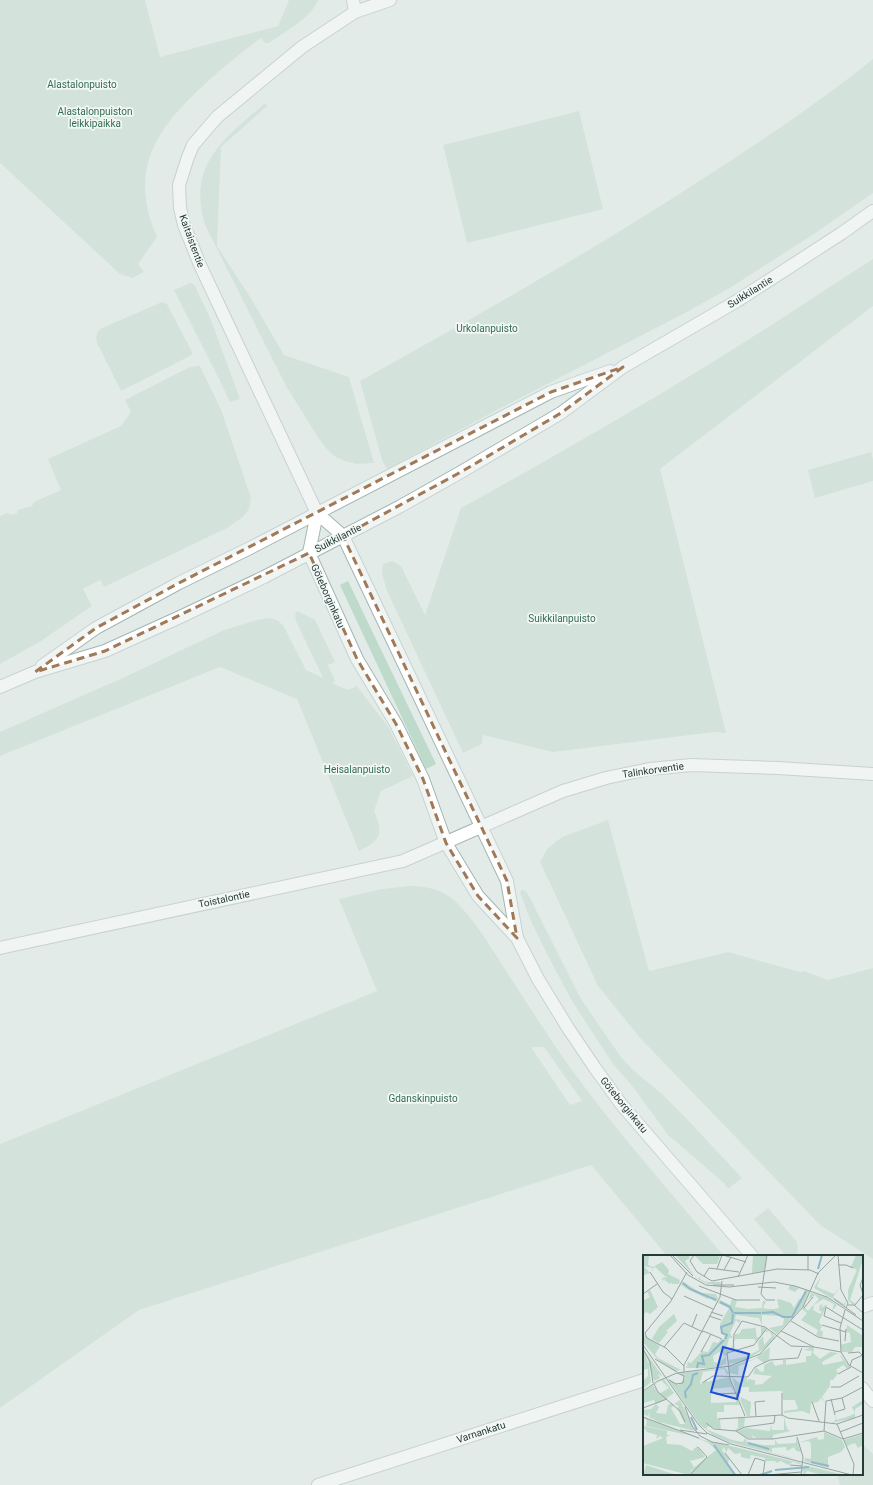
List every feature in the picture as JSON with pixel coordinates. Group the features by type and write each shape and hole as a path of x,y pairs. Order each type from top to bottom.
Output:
{"street":[{"name":"Kaitaistentie","path":"316,513 200,265 184,224 180,208 179,185 193,145 217,117 354,6 390,0"},
{"name":"Suikkilantie","path":"0,687 35,672 106,651 194,611 399,507 554,416 623,367 743,297 842,233 873,211"},
{"name":"Suikkilantie","path":"35,672 96,628 179,583 551,392 623,367"},
{"name":"Göteborginkatu","path":"316,513 343,536 482,827 507,881 517,938"},
{"name":"Göteborginkatu","path":"316,513 309,553 357,659 396,724 423,778 446,843 478,896 517,938 538,979 595,1068 622,1104 751,1255"},
{"name":"Talinkorventie","path":"446,843 563,791 606,778 649,769 692,765 778,768 873,774"},
{"name":"Toistalontie","path":"0,948 403,861 446,843"},
{"path":"863,1307 873,1303"},
{"name":"Varnankatu","path":"318,1485 643,1380"},
{"path":"863,1389 873,1401"}],"highlighted area":[{"path":"623,367 561,413 461,472 343,536 507,881 517,938 478,896 446,843 423,779 396,724 357,659 309,553 105,651 35,672 96,628 179,583 551,392"}],"green space":[{"name":"Alastalonpuisto","path":"0,0 145,0 160,57 278,26 289,0 318,0 310,13 297,24 269,43 265,43 261,38 239,55 204,85 187,102 172,118 160,135 151,153 146,172 145,192 149,213 157,237 138,264 144,272 132,278 120,274 0,163"},
{"name":"Urkolanpuisto","path":"873,59 873,193 817,232 733,286 687,312 499,409 387,469 382,460 360,381 528,286 652,211 785,124"},
{"path":"264,104 268,105 221,147 217,246 252,300 284,355 349,377 374,463 356,464 342,460 334,456 319,439 286,386 205,225 201,204 201,185 205,169 212,155 223,142"},
{"path":"579,111 603,209 467,243 443,145"},
{"name":"Suikkilanpuisto","path":"873,259 873,306 660,469 726,733 714,732 553,752 483,735 482,744 463,753 387,591 382,574 383,564 392,561 401,566 425,615 461,508 676,385"},
{"path":"190,283 194,284 211,320 240,399 230,402 174,290"},
{"path":"162,302 167,304 192,352 192,355 121,391 97,343 96,336 100,329"},
{"path":"200,366 222,412 251,498 249,509 243,517 227,528 104,587 100,580 83,589 92,606 41,641 0,664 0,516 7,513 11,515 17,513 18,510 32,506 34,502 61,490 48,459 121,426 131,412 125,400 188,368"},
{"path":"871,452 873,459 873,481 815,498 808,470"},
{"path":"348,581 436,764 426,769 340,585"},
{"name":"Heisalanpuisto","path":"297,611 315,620 335,662 328,665 335,681 332,683 348,690 357,686 389,728 413,776 381,791 374,811 379,825 378,836 372,844 359,851 297,699 220,667 0,756 0,732 127,676 224,630 257,620 270,618 277,620 283,625 306,670 323,678 296,621 295,615"},
{"path":"608,820 649,971 728,952 800,972 804,971 828,980 873,968 873,1259 820,1225 641,1039 598,986 540,862 547,849 562,837"},
{"name":"Gdanskinpuisto","path":"410,886 438,890 456,902 482,934 564,1059 583,1085 622,1135 723,1255 666,1255 591,1165 139,1310 0,1408 0,1144 377,991 339,899 382,889","holes":["531,1047 544,1047 582,1101 570,1105"]},
{"path":"521,890 527,892 581,999 621,1057 634,1071 663,1095 684,1116 742,1178 728,1189 724,1183 668,1135 633,1087 613,1064 572,1001 548,956 530,919 520,893"},
{"path":"768,1208 797,1242 798,1250 796,1255 785,1255 754,1219"},
{"path":"863,1445 873,1454 873,1485 840,1485 837,1475 863,1475"}],"park label":[{"name":"Alastalonpuiston leikkipaikka","path":"95,116"}]}
